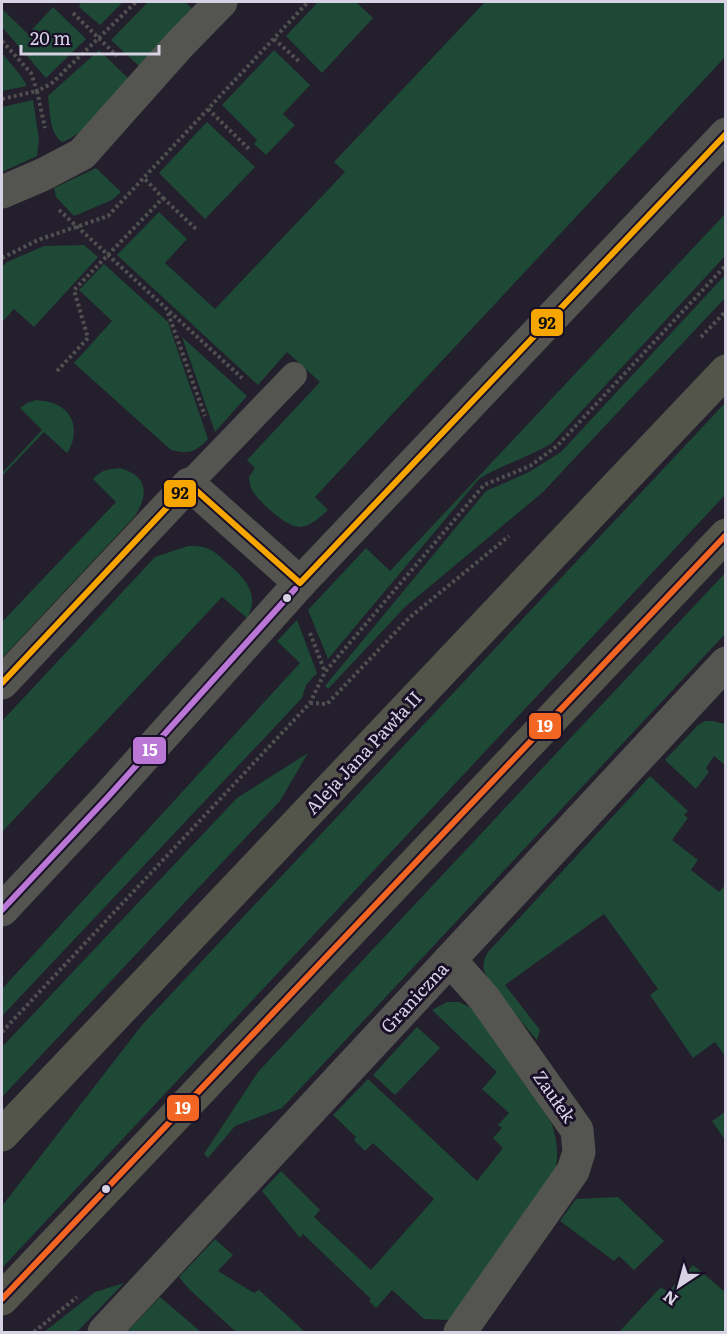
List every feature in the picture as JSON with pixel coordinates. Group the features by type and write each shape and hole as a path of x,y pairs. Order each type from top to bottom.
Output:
{"main road":[{"name":"Aleja Jana Pawła II","path":"2,1135 726,370"},
{"path":"2,1299 726,535"}],"street":[{"path":"2,192 42,175 82,154 145,82 221,2"},
{"path":"2,910 107,798 300,583 726,134"},
{"path":"2,683 189,484 300,583"},
{"name":"Graniczna","path":"104,1332 450,960 720,679"},
{"name":"Zaułek","path":"450,960 484,998 577,1130 579,1152 573,1171 460,1332"}],"lane":[{"path":"189,484 294,375"}],"path":[{"path":"2,99 37,91 51,84 136,2"},
{"path":"2,258 38,240 108,216 308,2"},
{"path":"73,13 145,82"},
{"path":"274,39 302,63"},
{"path":"2,41 31,73 37,91 48,145 42,175 49,200 106,255 269,402"},
{"path":"208,109 249,149"},
{"path":"144,178 196,229"},
{"path":"57,371 88,338 74,290 163,198"},
{"path":"2,1032 310,703 325,672 484,485 530,466 558,447 726,265"},
{"path":"167,311 220,454"},
{"path":"693,345 726,311"},
{"path":"310,703 327,704 409,618 513,533"}],"green space":[{"path":"81,2 123,2 100,25 79,7"},
{"path":"148,2 185,2 193,9 140,67 111,40"},
{"path":"318,2 356,2 373,18 322,73 286,36"},
{"path":"485,2 723,2 725,4 725,57 315,497 328,510 308,525 294,526 273,513 255,495 249,477 255,468 247,460 320,382 287,352 258,385 117,255 159,212 187,239 165,263 215,309 345,172 334,162"},
{"path":"53,7 86,39 46,78 2,27 2,9 28,34"},
{"path":"99,50 130,80 88,125 70,139 62,142 52,127 48,96"},
{"path":"274,50 310,85 283,114 295,125 266,155 254,144 257,140 222,105"},
{"path":"2,53 21,76 27,86 2,91"},
{"path":"33,100 39,140 37,156 2,172 2,107"},
{"path":"207,122 255,167 205,219 159,173"},
{"path":"96,168 121,192 112,200 74,216 56,197 54,188"},
{"path":"725,214 725,256 551,444 479,479 328,659 308,610 366,548 390,571"},
{"path":"84,245 98,257 34,327 14,309 2,322 2,267 7,262 44,246"},
{"path":"104,264 168,322 208,439 195,450 183,452 171,450 74,363 112,321 79,290"},
{"path":"725,275 725,298 543,492 405,607 328,689 325,686 486,491 529,472 561,452"},
{"path":"182,337 247,396 215,432"},
{"path":"36,400 53,403 67,413 74,432 71,446 67,453 44,432 2,476 2,473 42,430 20,408"},
{"path":"725,403 725,495 2,1268 2,1206 142,1025"},
{"path":"120,468 129,471 141,481 144,493 140,508 2,658 2,622 116,502 93,479 105,470"},
{"path":"188,546 203,547 213,551 244,580 252,601 247,618 222,597 2,832 2,721 155,557"},
{"path":"725,573 725,634 282,1108 235,1126 208,1158 204,1154 258,1072"},
{"path":"297,620 317,673 306,685 302,698 2,1016 2,989 300,663 277,641"},
{"path":"705,721 725,724 725,765 714,756 706,768 709,772 696,789 665,760 698,725"},
{"path":"308,753 280,801 2,1097 2,1047 237,798"},
{"path":"650,776 688,811 684,815 688,818 672,840 698,860 691,870 719,892 725,885 725,1056 715,1042 693,1058 650,995 658,989 604,914 505,985 540,1030 537,1040 499,994 484,970 488,952"},
{"path":"447,1002 459,1002 478,1011 552,1124 557,1154 555,1173 449,1320 424,1319 392,1290 376,1308 369,1301 371,1299 303,1234 300,1238 262,1191 281,1171 320,1210 314,1217 371,1270 434,1199 373,1143 365,1151 354,1140 356,1137 333,1115 368,1079 477,1181 503,1148 493,1138 502,1128 498,1125 509,1113 482,1089 497,1072 432,1010"},
{"path":"417,1027 440,1048 395,1095 373,1075"},
{"path":"725,1112 725,1140 712,1121"},
{"path":"618,1197 664,1241 634,1270 619,1256 614,1261 560,1221 576,1199"},
{"path":"215,1239 233,1255 218,1271 254,1293 259,1290 305,1332 236,1332 189,1289 179,1277"},
{"path":"693,1265 725,1292 725,1332 619,1332 661,1287 668,1292"},
{"path":"124,1283 77,1332 44,1332 95,1292"},
{"path":"160,1297 201,1332 127,1332"}],"transit line":[{"name":"92","path":"2,683 189,484 300,583 726,134"},
{"name":"19","path":"2,1299 726,535"},
{"name":"15","path":"2,910 107,798 295,589"}]}
